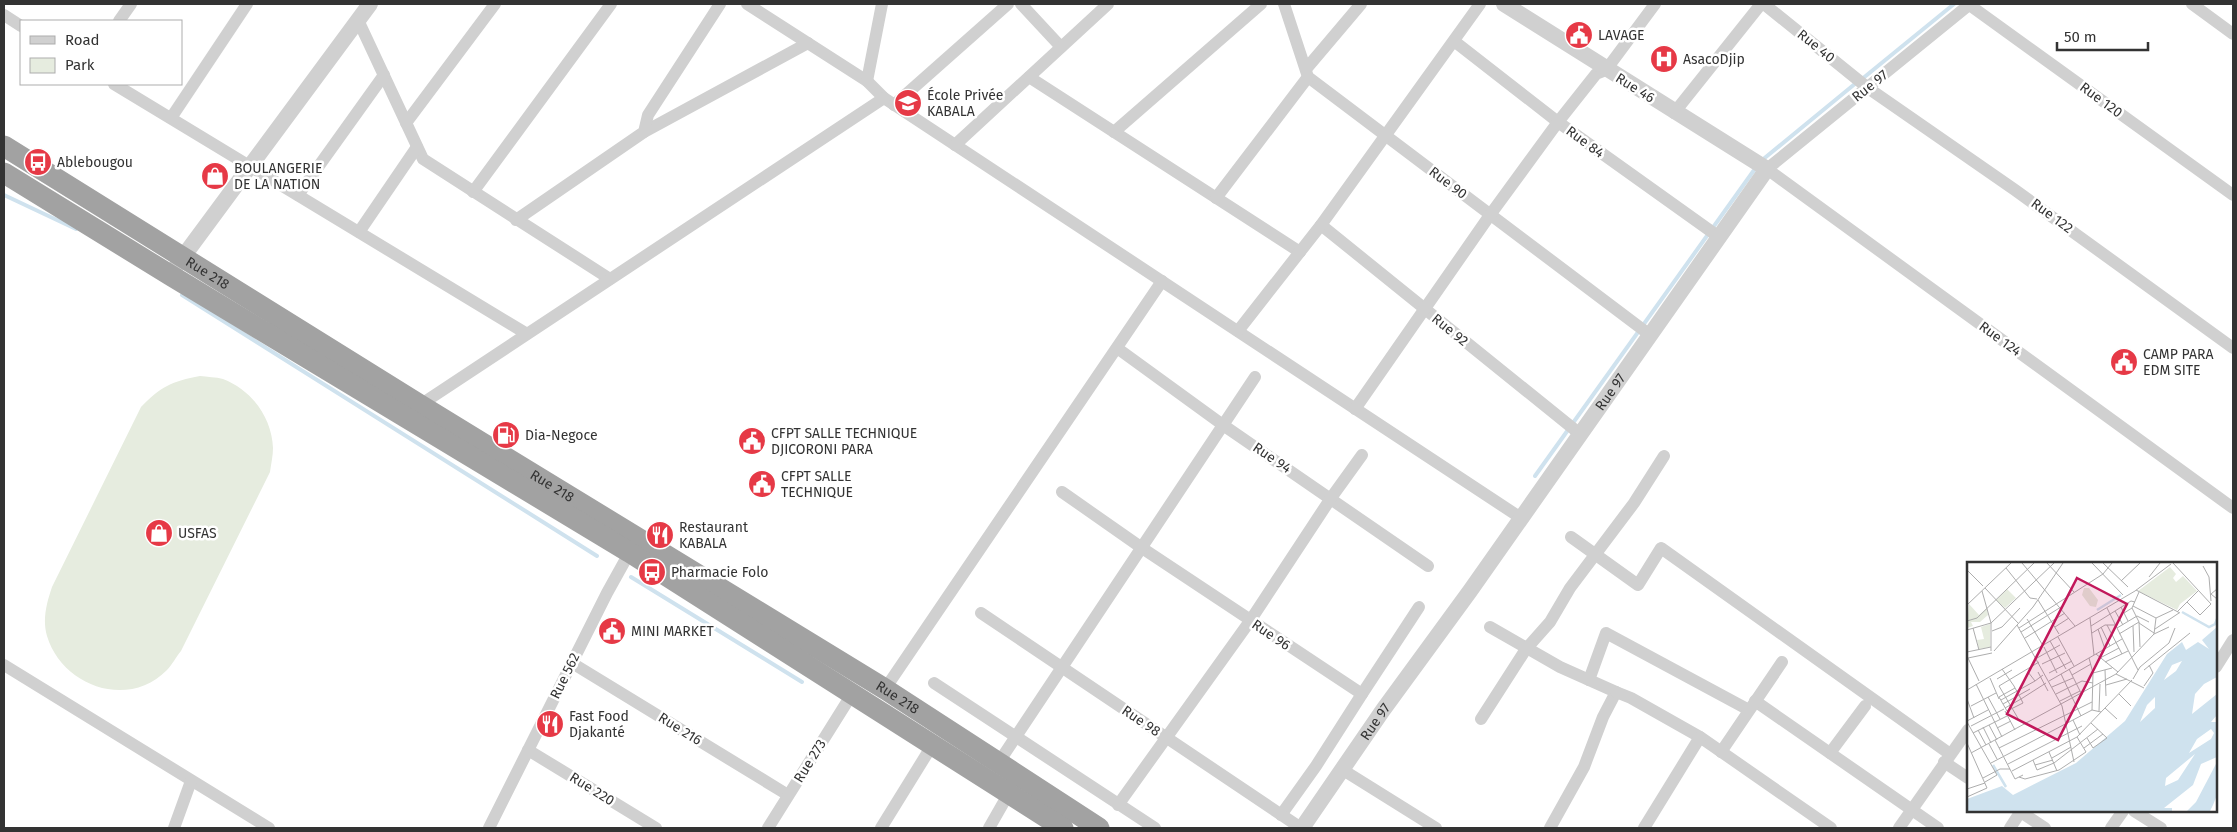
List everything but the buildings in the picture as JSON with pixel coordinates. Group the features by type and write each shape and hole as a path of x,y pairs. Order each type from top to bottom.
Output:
{"highway":[{"name":"Rue 218","path":"4,146 420,405 634,545 852,694 1063,828"},
{"name":"Rue 218","path":"4,173 170,275 885,689 1099,828"}],"street":[{"path":"120,20 131,4"},
{"path":"171,118 247,4"},
{"path":"170,275 370,4"},
{"path":"406,123 495,4"},
{"path":"473,192 611,4"},
{"path":"644,132 648,114 720,4"},
{"path":"747,4 867,81 889,101 955,145 1521,518"},
{"path":"420,405 610,279 889,101 1008,4"},
{"path":"1021,4 1061,47"},
{"path":"955,145 1108,4"},
{"path":"1114,132 1261,4"},
{"path":"1284,4 1307,73"},
{"path":"1216,198 1307,73 1361,4"},
{"path":"1238,331 1321,225 1480,4"},
{"path":"1355,409 1490,215 1558,122 1596,74 1606,70 1655,4"},
{"path":"1674,112 1762,4"},
{"name":"Rue 40","path":"1762,4 1868,88"},
{"name":"Rue 97","path":"1301,828 1343,770 1382,710 1521,518 1573,429 1643,331 1719,237 1767,169 1969,4"},
{"name":"Rue 120","path":"1969,4 2233,195"},
{"path":"2192,4 2233,34"},
{"path":"867,81 881,5"},
{"name":"Rue 46","path":"1516,7 1606,70 1767,169"},
{"path":"4,16 20,25"},
{"path":"358,20 422,159 610,279"},
{"name":"Rue 84","path":"1454,41 1558,122 1719,237"},
{"path":"516,220 644,132 808,43"},
{"name":"Rue 90","path":"1307,73 1386,136 1643,331"},
{"path":"298,195 384,75"},
{"path":"1029,77 1300,252"},
{"path":"116,85 527,334"},
{"name":"Rue 122","path":"1868,88 2015,190 2233,348"},
{"path":"359,232 417,147"},
{"name":"Rue 124","path":"1767,169 2233,508"},
{"name":"Rue 92","path":"1321,225 1573,429"},
{"path":"885,689 1162,281"},
{"name":"Rue 94","path":"1116,348 1223,425 1428,566"},
{"path":"999,762 1255,376"},
{"path":"1118,805 1250,620 1362,455"},
{"path":"1481,719 1526,648 1550,622 1570,588 1634,503 1664,456"},
{"name":"Rue 96","path":"1062,492 1142,548 1362,694"},
{"path":"1571,537 1638,585 1661,548 1947,758 1967,777"},
{"name":"Rue 562","path":"489,828 634,545"},
{"path":"1281,815 1316,766 1419,607"},
{"name":"Rue 98","path":"981,613 1301,828"},
{"path":"1490,626 1526,648 1589,680 1632,698 1700,737 1831,828"},
{"path":"1589,680 1606,632 1752,706 1830,753 1938,828"},
{"path":"2217,665 2233,640"},
{"path":"1721,752 1782,662"},
{"name":"Rue 216","path":"572,663 788,796"},
{"path":"4,665 269,828"},
{"path":"934,683 1015,738 1155,828"},
{"path":"1550,828 1584,767 1616,692"},
{"name":"Rue 273","path":"768,828 852,694"},
{"path":"1830,753 1865,706"},
{"path":"1899,828 1967,731"},
{"path":"1644,828 1700,737"},
{"path":"881,828 933,744"},
{"name":"Rue 220","path":"528,750 656,828"},
{"path":"1343,770 1436,828"},
{"path":"174,828 191,781"},
{"path":"989,828 1009,793"},
{"path":"2010,828 2019,812"},
{"path":"2021,812 2045,828"},
{"path":"2111,828 2122,812"},
{"path":"2136,812 2161,828"}],"green space":[{"path":"200,376 220,378 233,384 243,390 258,406 269,426 272,437 273,451 270,472 181,651 169,668 151,682 134,689 116,690 98,687 81,679 67,668 55,653 47,636 45,617 52,587 141,407 154,394 167,386"}],"waterway":[{"path":"1862,79 1954,4"},
{"path":"1761,161 1856,83"},
{"path":"1535,476 1757,166"},
{"path":"4,195 76,229"},
{"path":"182,295 597,556"},
{"path":"631,577 802,682"}],"place":[{"name":"LAVAGE","path":"1579,35"},
{"name":"AsacoDjip","path":"1664,59"},
{"name":"École Privée KABALA","path":"908,103"},
{"name":"Ablebougou","path":"38,162"},
{"name":"BOULANGERIE DE LA NATION","path":"215,176"},
{"name":"CAMP PARA EDM SITE","path":"2124,362"},
{"name":"Dia-Negoce","path":"506,435"},
{"name":"CFPT SALLE TECHNIQUE DJICORONI PARA","path":"752,441"},
{"name":"CFPT SALLE TECHNIQUE","path":"762,484"},
{"name":"USFAS","path":"159,533"},
{"name":"Restaurant KABALA","path":"660,535"},
{"name":"Pharmacie Folo","path":"652,572"},
{"name":"MINI MARKET","path":"612,631"},
{"name":"Fast Food Djakanté","path":"550,724"}]}
